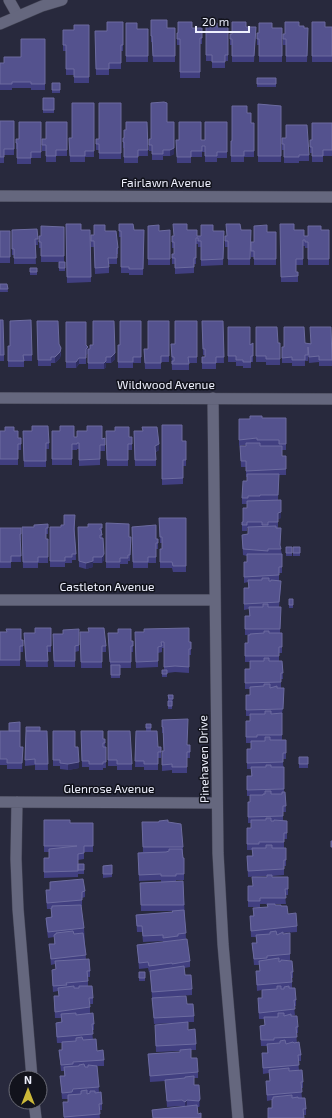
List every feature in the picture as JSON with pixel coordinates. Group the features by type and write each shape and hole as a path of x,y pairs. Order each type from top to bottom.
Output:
{"street":[{"path":"9,0 18,16"},
{"path":"0,24 62,0"},
{"name":"Fairlawn Avenue","path":"0,196 332,197"},
{"name":"Wildwood Avenue","path":"0,398 332,399"},
{"name":"Pinehaven Drive","path":"212,398 217,803 220,905 238,1118"},
{"name":"Castleton Avenue","path":"0,600 215,600"},
{"name":"Glenrose Avenue","path":"0,802 217,803"},
{"path":"17,802 16,859 18,909 31,1070"}],"building":[{"path":"151,20 167,20 167,28 175,28 175,56 153,56"},
{"path":"107,22 123,22 121,63 109,63 109,69 96,69 95,31 107,31"},
{"path":"178,22 192,22 192,28 202,28 202,38 200,38 200,72 180,72 180,39 177,39"},
{"path":"232,22 246,22 246,27 256,27 254,56 232,56 232,39 230,39 230,34 232,34"},
{"path":"285,22 299,22 299,26 308,28 307,56 286,56 286,39 283,39 283,34 285,34"},
{"path":"312,22 325,22 325,27 332,27 332,56 312,56"},
{"path":"126,23 137,23 137,29 148,29 148,56 126,56"},
{"path":"206,23 217,23 217,27 225,26 228,28 228,55 225,55 225,62 212,62 212,55 206,55"},
{"path":"259,23 272,23 272,28 282,28 282,56 259,56 259,39 257,39 257,33 259,33"},
{"path":"74,25 89,25 89,77 74,77 74,69 66,69 66,45 63,45 63,30 74,30"},
{"path":"21,39 45,39 45,84 12,82 12,84 0,84 0,63 4,63 4,57 21,57"},
{"path":"257,78 276,78 276,84 257,84"},
{"path":"52,83 60,83 60,90 52,90"},
{"path":"43,98 54,98 54,110 43,110"},
{"path":"72,103 94,103 94,151 85,151 85,156 70,156 69,138 72,138"},
{"path":"99,103 121,103 121,153 99,153 99,144 96,144 96,139 99,139"},
{"path":"151,103 167,103 167,122 174,122 174,148 170,150 163,150 163,154 152,154 152,145 149,145 149,139 151,139"},
{"path":"258,104 281,106 281,156 258,156"},
{"path":"232,106 247,106 247,113 251,113 251,123 254,123 254,151 244,151 244,156 231,156"},
{"path":"0,121 14,121 14,149 4,149 4,157 0,157"},
{"path":"19,122 41,122 41,152 31,152 31,158 17,158 16,139 19,139"},
{"path":"46,122 67,122 67,150 56,150 56,156 46,156 46,145 42,145 42,139 46,139"},
{"path":"126,122 147,122 148,150 138,150 138,157 124,157 123,138 124,130 126,130"},
{"path":"179,122 201,122 201,140 205,140 205,122 227,122 227,152 217,152 217,156 205,156 205,146 202,146 202,151 191,151 191,157 177,157 176,140 179,140"},
{"path":"312,123 332,123 332,150 323,150 323,156 312,156 310,140 312,140"},
{"path":"286,125 307,125 309,155 284,157 284,144 282,144 282,138 286,138"},
{"path":"66,224 81,224 81,230 90,230 91,277 67,277"},
{"path":"119,224 133,224 134,230 144,230 143,269 129,269 129,267 121,267 121,231 119,231"},
{"path":"173,224 187,224 187,230 197,230 197,236 201,236 201,225 213,225 213,231 224,231 223,259 201,260 201,241 198,241 198,238 196,238 196,258 194,258 194,267 175,268 175,258 172,258 172,254 174,254 174,242 172,242 172,236 174,236"},
{"path":"226,224 240,224 241,230 251,230 250,259 228,259 228,241 225,241 225,236 227,236"},
{"path":"280,224 294,224 294,230 304,230 304,236 308,236 308,226 321,226 321,230 329,230 329,259 308,259 308,242 303,240 303,259 296,259 296,272 298,272 298,276 281,277"},
{"path":"94,225 105,225 105,231 116,231 118,248 117,258 108,258 109,267 95,268 94,241 91,241 91,235 94,235"},
{"path":"159,225 159,231 170,230 170,259 148,259 148,226"},
{"path":"267,225 267,232 276,232 276,259 254,259 254,251 251,251 251,242 254,242 254,226"},
{"path":"41,226 64,227 64,256 41,256 41,242 39,242 39,236 41,236"},
{"path":"37,229 38,239 35,239 36,258 14,258 14,249 12,249 12,230"},
{"path":"0,231 10,231 10,257 0,257"},
{"path":"59,262 65,262 65,268 59,268"},
{"path":"30,268 37,268 37,272 30,272"},
{"path":"0,284 7,284 8,289 0,289"},
{"path":"0,320 3,320 4,355 0,355"},
{"path":"31,320 32,355 23,355 24,361 8,361 8,346 10,346 10,321"},
{"path":"37,321 58,321 59,344 61,348 60,352 55,357 51,357 51,360 38,360"},
{"path":"93,321 114,321 115,353 111,357 106,357 106,361 104,363 88,363 88,349 90,349 90,345 93,345"},
{"path":"120,321 141,321 141,357 133,357 133,362 118,362"},
{"path":"148,321 169,321 169,356 161,356 161,363 145,363 144,349 148,349"},
{"path":"175,321 197,321 197,357 188,357 189,364 172,364 174,357 172,357 171,344 175,344"},
{"path":"202,321 223,321 224,357 216,357 216,363 202,363 202,357 205,357 205,349 203,349"},
{"path":"66,322 86,322 86,345 88,347 86,349 86,358 79,358 76,362 66,362"},
{"path":"228,327 250,327 250,345 253,343 253,356 251,356 251,362 236,360 236,356 228,356"},
{"path":"256,327 277,327 278,343 280,343 280,359 266,359 266,356 256,356"},
{"path":"284,327 304,327 305,343 311,344 310,327 331,327 332,360 319,360 319,356 309,357 308,347 308,355 305,355 305,360 292,360 292,357 282,358 282,347 284,347"},
{"path":"250,416 262,416 262,418 286,418 286,444 279,444 279,440 257,440 257,438 239,440 239,419 250,419"},
{"path":"162,425 182,425 182,441 186,441 186,460 183,460 183,478 162,479"},
{"path":"32,426 48,426 49,443 46,443 46,461 24,461 23,431 32,431"},
{"path":"60,426 74,426 74,437 77,437 77,431 87,431 87,426 102,426 102,439 105,438 105,445 100,445 100,459 79,460 79,443 77,443 72,444 72,459 52,459 52,431 60,431"},
{"path":"5,427 14,427 14,431 18,431 18,438 21,438 21,444 18,444 18,459 0,459 0,431 5,431"},
{"path":"115,427 129,427 129,437 132,437 132,444 128,444 128,460 107,460 106,431 115,431"},
{"path":"142,427 157,427 159,444 155,446 156,460 135,460 134,431 143,431"},
{"path":"246,443 260,443 260,446 282,446 282,456 286,456 286,469 246,471 246,461 241,461 240,446 246,446"},
{"path":"247,474 279,474 278,495 248,496 248,498 242,498 243,481 247,481"},
{"path":"281,500 281,512 278,513 278,522 268,522 268,525 262,525 262,522 247,522 247,525 242,525 243,508 247,508 247,501"},
{"path":"64,515 75,515 74,529 76,554 72,554 72,557 65,557 65,561 50,561 50,527 61,527 61,525 64,525"},
{"path":"159,518 186,518 186,566 173,566 172,562 160,562 162,537 160,537"},
{"path":"106,523 129,524 129,537 131,537 130,555 128,555 128,558 120,558 120,562 106,562"},
{"path":"48,524 48,528 46,528 46,539 48,539 48,557 38,557 38,562 23,562 22,527 34,527 34,525"},
{"path":"88,524 102,524 102,528 100,528 100,530 102,535 100,535 100,538 103,538 104,554 102,557 93,557 93,561 86,563 79,561 78,527 88,527"},
{"path":"156,525 156,539 158,539 158,543 156,543 156,557 148,557 148,562 133,562 132,527"},
{"path":"276,526 276,528 281,528 281,549 268,549 268,551 243,549 242,535 248,534 248,527"},
{"path":"0,528 21,528 21,556 11,556 11,562 0,562"},
{"path":"286,547 292,547 292,553 286,553"},
{"path":"293,547 300,547 300,553 293,553"},
{"path":"247,554 282,554 282,567 279,567 279,575 244,577 244,562 247,562"},
{"path":"262,578 269,578 269,581 281,581 279,602 244,604 244,588 249,588 248,580 262,580"},
{"path":"289,599 293,599 293,605 289,605"},
{"path":"263,604 268,604 268,607 281,607 280,629 245,629 245,616 250,616 249,607 263,607"},
{"path":"35,628 51,628 51,646 47,646 48,661 26,661 24,633 35,633"},
{"path":"88,628 104,628 106,646 102,646 102,662 81,662 80,632 89,632"},
{"path":"189,628 189,642 191,642 191,649 189,649 189,667 164,667 164,642 161,642 162,646 158,647 158,661 136,662 135,632 144,632 144,629"},
{"path":"6,629 21,629 21,640 23,640 23,646 20,646 20,660 0,660 0,632 7,632"},
{"path":"79,629 79,645 75,646 75,661 54,661 53,634 63,634 63,630"},
{"path":"118,629 131,629 131,641 133,641 133,646 131,646 131,662 110,662 108,633 118,633"},
{"path":"264,631 269,631 269,633 282,633 282,647 279,647 279,656 245,656 245,643 248,643 248,635 264,633"},
{"path":"264,658 269,658 269,661 282,661 283,673 281,673 281,682 245,683 245,669 250,669 250,661 264,661"},
{"path":"111,665 120,665 120,675 111,675"},
{"path":"162,670 167,670 167,674 162,674"},
{"path":"264,684 270,684 270,688 277,686 277,688 284,688 283,709 246,710 246,695 250,695 250,687 264,686"},
{"path":"168,695 173,695 173,699 169,699"},
{"path":"168,701 172,701 172,706 168,706"},
{"path":"265,711 271,711 271,714 282,713 282,735 257,735 257,737 246,737 246,721 250,721 250,714 265,714"},
{"path":"188,719 187,745 190,745 190,752 187,752 187,767 172,767 172,764 162,765 162,751 164,751 162,720"},
{"path":"20,722 20,731 9,731 9,723"},
{"path":"146,724 151,724 151,728 146,728"},
{"path":"26,727 40,727 40,731 26,731"},
{"path":"0,731 20,731 20,747 23,747 22,763 7,763 7,759 0,759"},
{"path":"26,731 47,731 48,764 35,764 35,759 25,760"},
{"path":"53,731 75,731 75,747 78,747 79,762 68,764 60,763 60,760 53,760"},
{"path":"81,731 103,731 103,739 105,739 105,743 103,743 103,747 106,747 106,762 103,762 103,764 89,764 89,761 82,761"},
{"path":"108,731 130,731 132,764 117,764 117,760 108,760"},
{"path":"136,731 157,731 158,747 161,747 161,752 158,752 158,764 144,764 144,761 135,761"},
{"path":"265,737 270,737 270,740 286,740 286,753 283,753 283,762 247,763 247,749 251,749 251,741 265,741"},
{"path":"299,757 308,757 308,764 299,764"},
{"path":"266,765 271,765 271,767 284,767 284,789 247,790 247,776 252,776 251,767 266,767"},
{"path":"265,791 271,791 271,794 282,794 282,792 285,792 286,806 283,806 283,816 248,817 248,802 250,802 250,795 263,795 265,794"},
{"path":"266,818 271,818 271,821 287,821 287,833 284,833 284,842 259,842 259,844 247,844 247,828 251,828 251,820 266,820"},
{"path":"44,820 70,820 70,823 93,823 93,846 84,846 84,853 78,854 78,871 44,872 44,858 49,858 49,849 77,846 44,846"},
{"path":"168,820 168,822 181,824 183,847 143,847 142,822 159,822"},
{"path":"266,845 272,845 272,848 286,848 284,869 248,871 247,856 253,856 252,848 266,848"},
{"path":"169,849 182,849 184,858 184,874 176,874 176,876 161,876 161,874 139,875 138,853 166,852 169,851"},
{"path":"78,864 84,864 84,870 78,870"},
{"path":"112,865 112,874 103,874 103,866"},
{"path":"267,875 272,875 272,877 288,877 288,889 285,889 286,898 260,898 260,901 248,901 248,886 253,886 252,877 267,877"},
{"path":"83,879 85,891 82,892 82,900 47,903 46,890 50,890 50,882"},
{"path":"183,881 184,905 141,905 140,883"},
{"path":"267,904 287,906 288,914 296,913 297,926 251,931 250,916 254,916 253,908 268,907"},
{"path":"81,905 84,928 48,932 46,918 52,917 52,906"},
{"path":"184,910 186,933 178,934 178,936 163,938 163,935 143,936 142,926 137,926 136,915"},
{"path":"73,931 74,934 83,933 86,955 51,959 49,944 55,944 54,935 56,933"},
{"path":"276,931 277,935 283,932 283,934 290,933 290,954 254,959 252,943 257,943 256,935 270,934 270,932"},
{"path":"187,939 190,961 149,966 148,962 139,963 137,945"},
{"path":"279,958 279,962 281,960 292,961 292,982 257,985 256,971 260,971 259,961"},
{"path":"89,959 90,971 87,971 88,981 53,986 52,970 56,969 55,961"},
{"path":"184,966 185,975 191,975 192,989 152,992 150,971"},
{"path":"139,972 145,972 145,978 139,978"},
{"path":"74,986 74,988 79,988 79,986 92,986 93,998 89,998 90,1007 55,1012 54,996 59,996 58,988"},
{"path":"277,986 281,986 281,989 289,986 289,988 295,988 295,1009 259,1013 258,998 262,998 262,990 277,989"},
{"path":"186,996 187,1004 193,1004 194,1016 154,1018 152,998"},
{"path":"76,1013 76,1015 93,1013 93,1034 57,1037 56,1023 62,1022 61,1014"},
{"path":"278,1013 284,1013 284,1016 291,1014 291,1016 297,1016 297,1037 261,1040 260,1026 265,1025 264,1017 278,1017"},
{"path":"188,1022 188,1030 195,1029 196,1044 156,1046 155,1025"},
{"path":"82,1037 83,1040 96,1039 97,1051 103,1050 104,1060 73,1062 73,1064 61,1065 59,1050 62,1050 62,1042 76,1041 76,1038"},
{"path":"285,1040 286,1044 299,1042 301,1055 298,1055 299,1065 263,1068 262,1053 268,1053 267,1044 280,1043 280,1041"},
{"path":"191,1049 191,1058 197,1058 198,1072 150,1076 148,1054 180,1052 180,1050"},
{"path":"84,1064 85,1067 88,1067 88,1065 97,1066 99,1087 73,1089 72,1092 62,1093 60,1076 65,1076 64,1067 79,1066"},
{"path":"289,1068 289,1071 302,1070 302,1092 267,1095 266,1081 270,1081 269,1070"},
{"path":"194,1076 194,1085 199,1085 199,1101 167,1101 165,1080"},
{"path":"87,1090 87,1094 90,1093 90,1091 95,1091 95,1093 101,1092 102,1104 99,1104 100,1114 64,1117 63,1102 68,1102 68,1095 81,1094 81,1091"},
{"path":"292,1095 292,1098 305,1098 306,1109 303,1109 304,1118 268,1118 268,1108 272,1108 273,1097"},
{"path":"197,1105 198,1114 201,1113 201,1118 153,1118 152,1110"}]}
